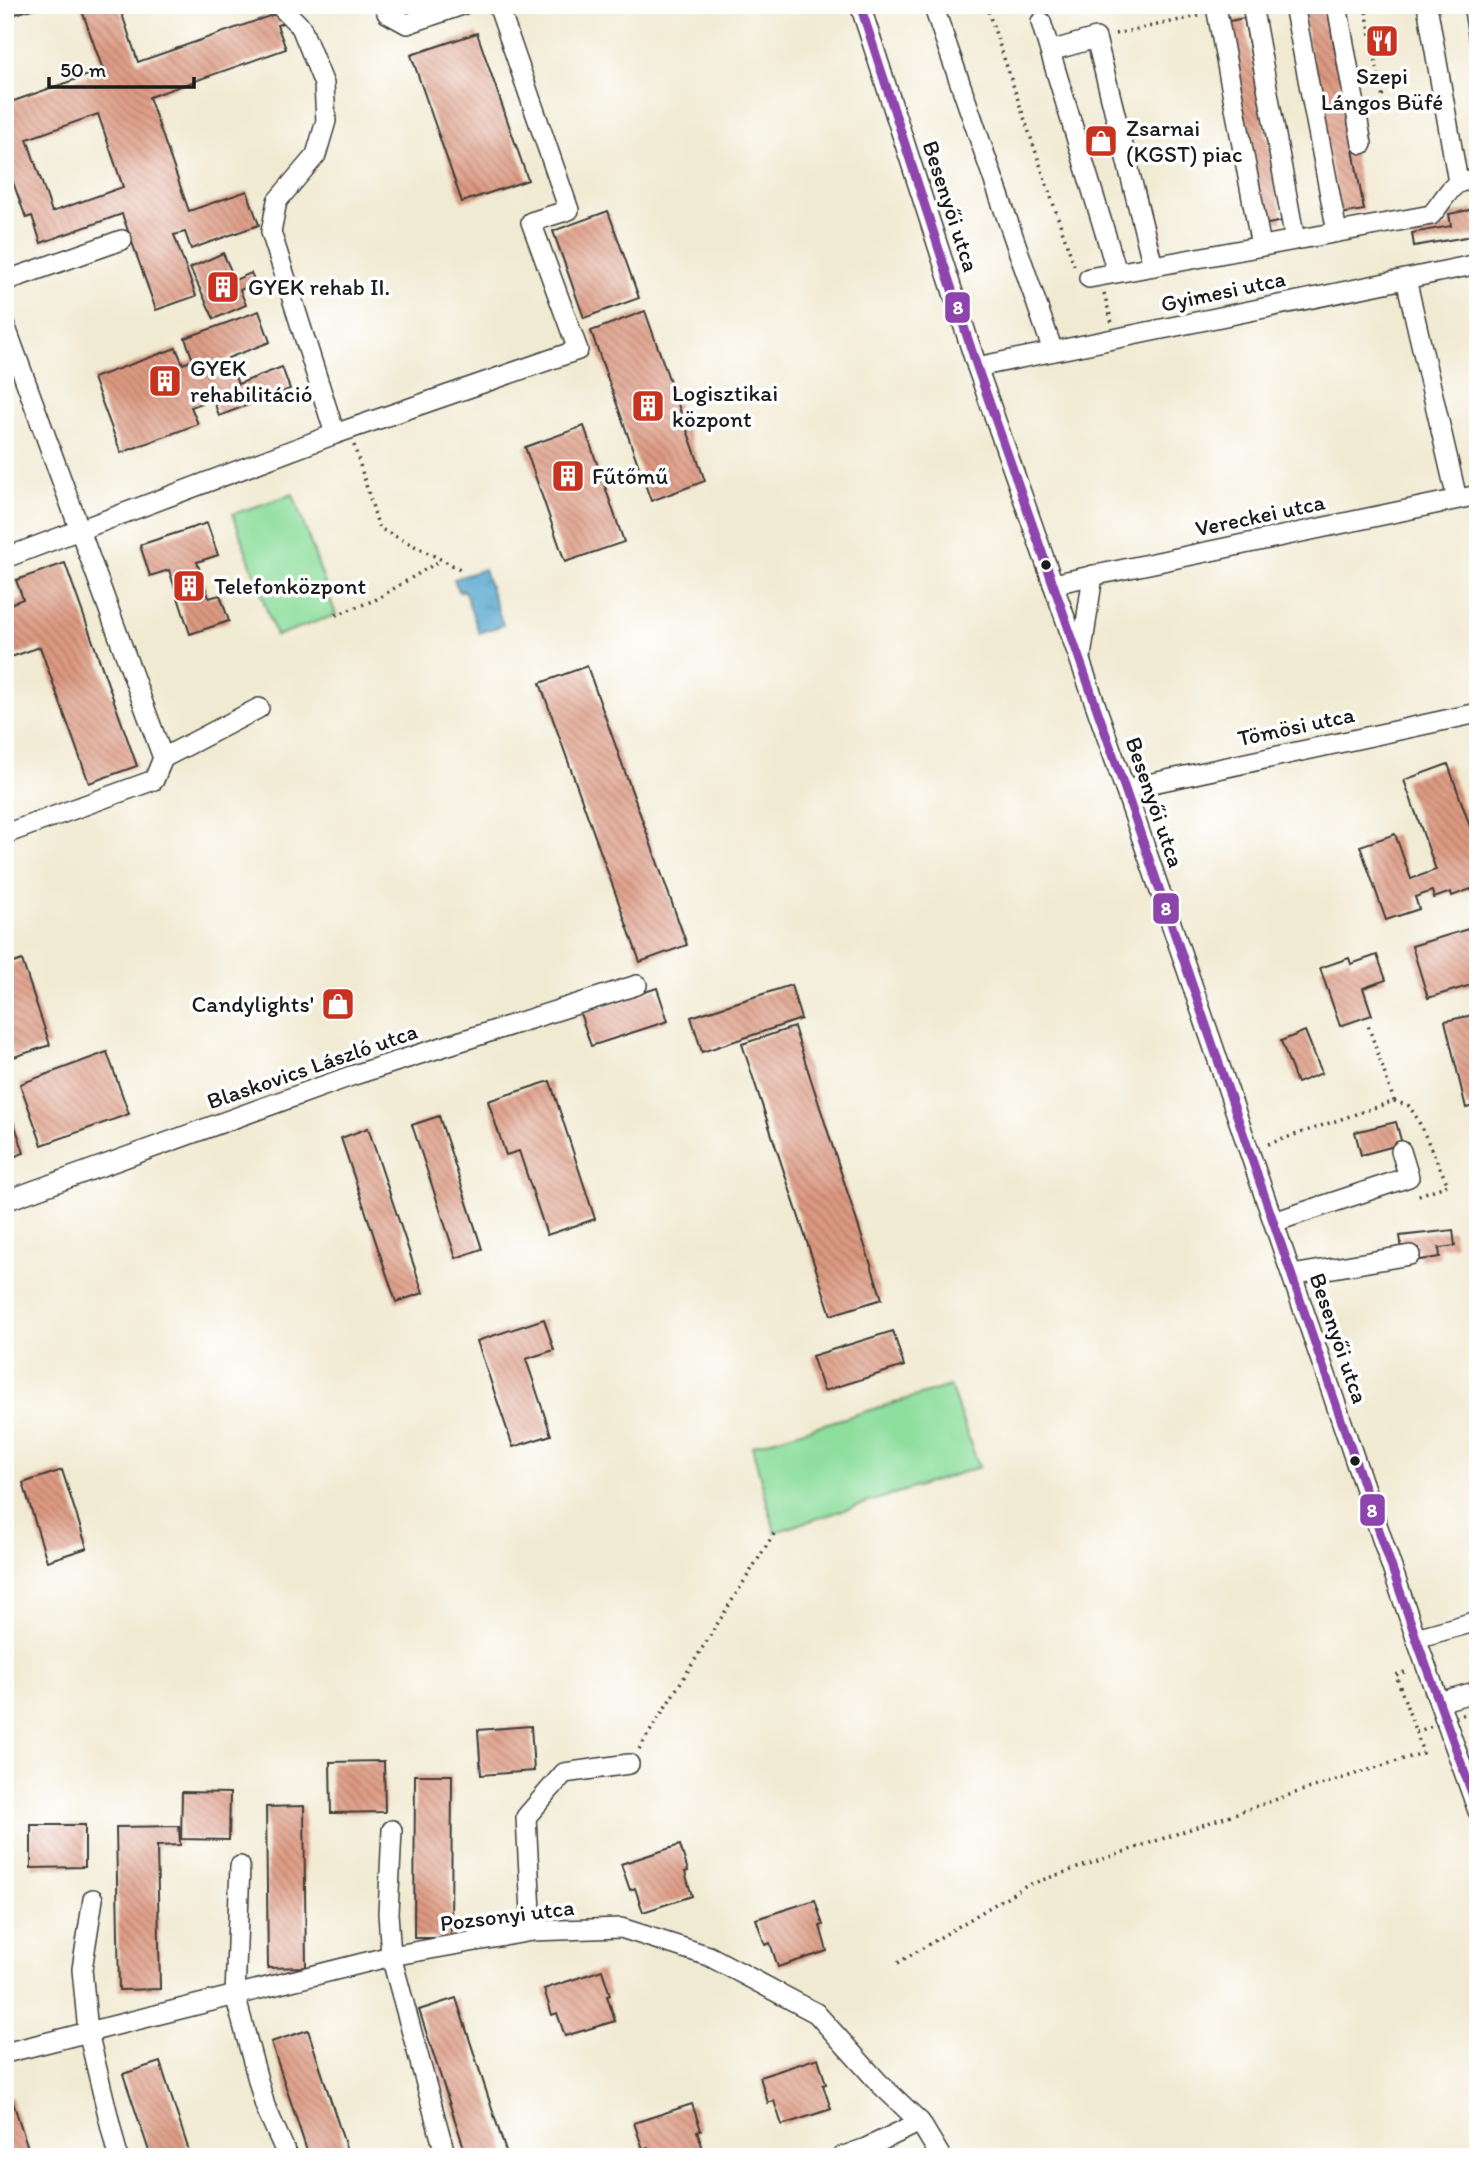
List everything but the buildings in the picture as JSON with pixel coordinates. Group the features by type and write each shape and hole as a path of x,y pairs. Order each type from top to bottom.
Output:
{"street":[{"path":"279,5 301,27 324,84 326,121 316,155 277,201 271,232 342,432"},
{"path":"385,5 387,12 408,24 462,5"},
{"path":"5,558 342,432 578,350 531,222 569,210 498,5"},
{"name":"Besenyői utca","path":"860,5 977,366 1478,1811"},
{"path":"933,5 1054,351"},
{"path":"1252,5 1295,240"},
{"path":"1294,5 1337,232"},
{"path":"1337,5 1362,144"},
{"path":"1041,22 1102,275 1431,215 1440,207 1450,190 1472,184 1427,5"},
{"path":"1473,5 1478,34"},
{"path":"1217,12 1261,246"},
{"path":"1050,51 1096,38 1153,266"},
{"path":"5,281 122,240"},
{"name":"Gyimesi utca","path":"977,366 1478,264"},
{"path":"1406,278 1457,499"},
{"path":"5,326 163,758"},
{"name":"Vereckei utca","path":"1053,584 1478,495"},
{"path":"1080,661 1093,575"},
{"path":"5,834 154,780 163,758 259,708"},
{"name":"Tömösi utca","path":"1125,789 1478,713"},
{"name":"Blaskovics László utca","path":"5,1201 351,1076 637,985"},
{"path":"1274,1222 1409,1177 1401,1151"},
{"path":"1292,1275 1410,1255"},
{"path":"1416,1637 1478,1621"},
{"path":"1439,1702 1477,1701"},
{"path":"532,1931 526,1817 564,1773 629,1764"},
{"path":"392,1830 388,1913 391,1956 446,2157"},
{"path":"240,1866 234,1995 265,2106 288,2157"},
{"path":"93,1899 82,1969 88,2032 118,2157"},
{"name":"Pozsonyi utca","path":"5,2053 391,1956 532,1931 621,1928 709,1956 816,2013 878,2083 920,2122 942,2157"},
{"path":"841,2157 920,2122"}],"path":[{"path":"986,5 1075,268 1081,275 1102,275 1116,338"},
{"path":"1365,5 1385,109"},
{"path":"1096,38 1217,12"},
{"path":"342,432 379,528 462,570"},
{"path":"336,615 375,600 440,560"},
{"path":"1249,1151 1394,1101 1368,1025"},
{"path":"629,1764 775,1532"},
{"path":"898,1963 1025,1886 1301,1791 1423,1753 1396,1675 1409,1670"},
{"path":"1416,1732 1477,1701 1478,1717"}],"green space":[{"path":"293,494 336,615 276,636 233,514"},
{"path":"950,1386 979,1467 775,1532 752,1446"}],"water":[{"path":"484,569 503,625 479,633 464,590 459,592 454,579"}],"transit line":[{"name":"8","path":"860,5 977,367 1125,789 1416,1638 1478,1810"}],"place":[{"name":"Szepi Lángos Büfé","path":"1382,41"},
{"name":"Zsarnai (KGST) piac","path":"1101,141"},
{"name":"GYEK rehab II.","path":"223,287"},
{"name":"GYEK rehabilitáció","path":"165,381"},
{"name":"Logisztikai központ","path":"648,406"},
{"name":"Fűtőmű","path":"568,476"},
{"name":"Telefonközpont","path":"189,586"},
{"name":"Candylights'","path":"338,1004"}]}
